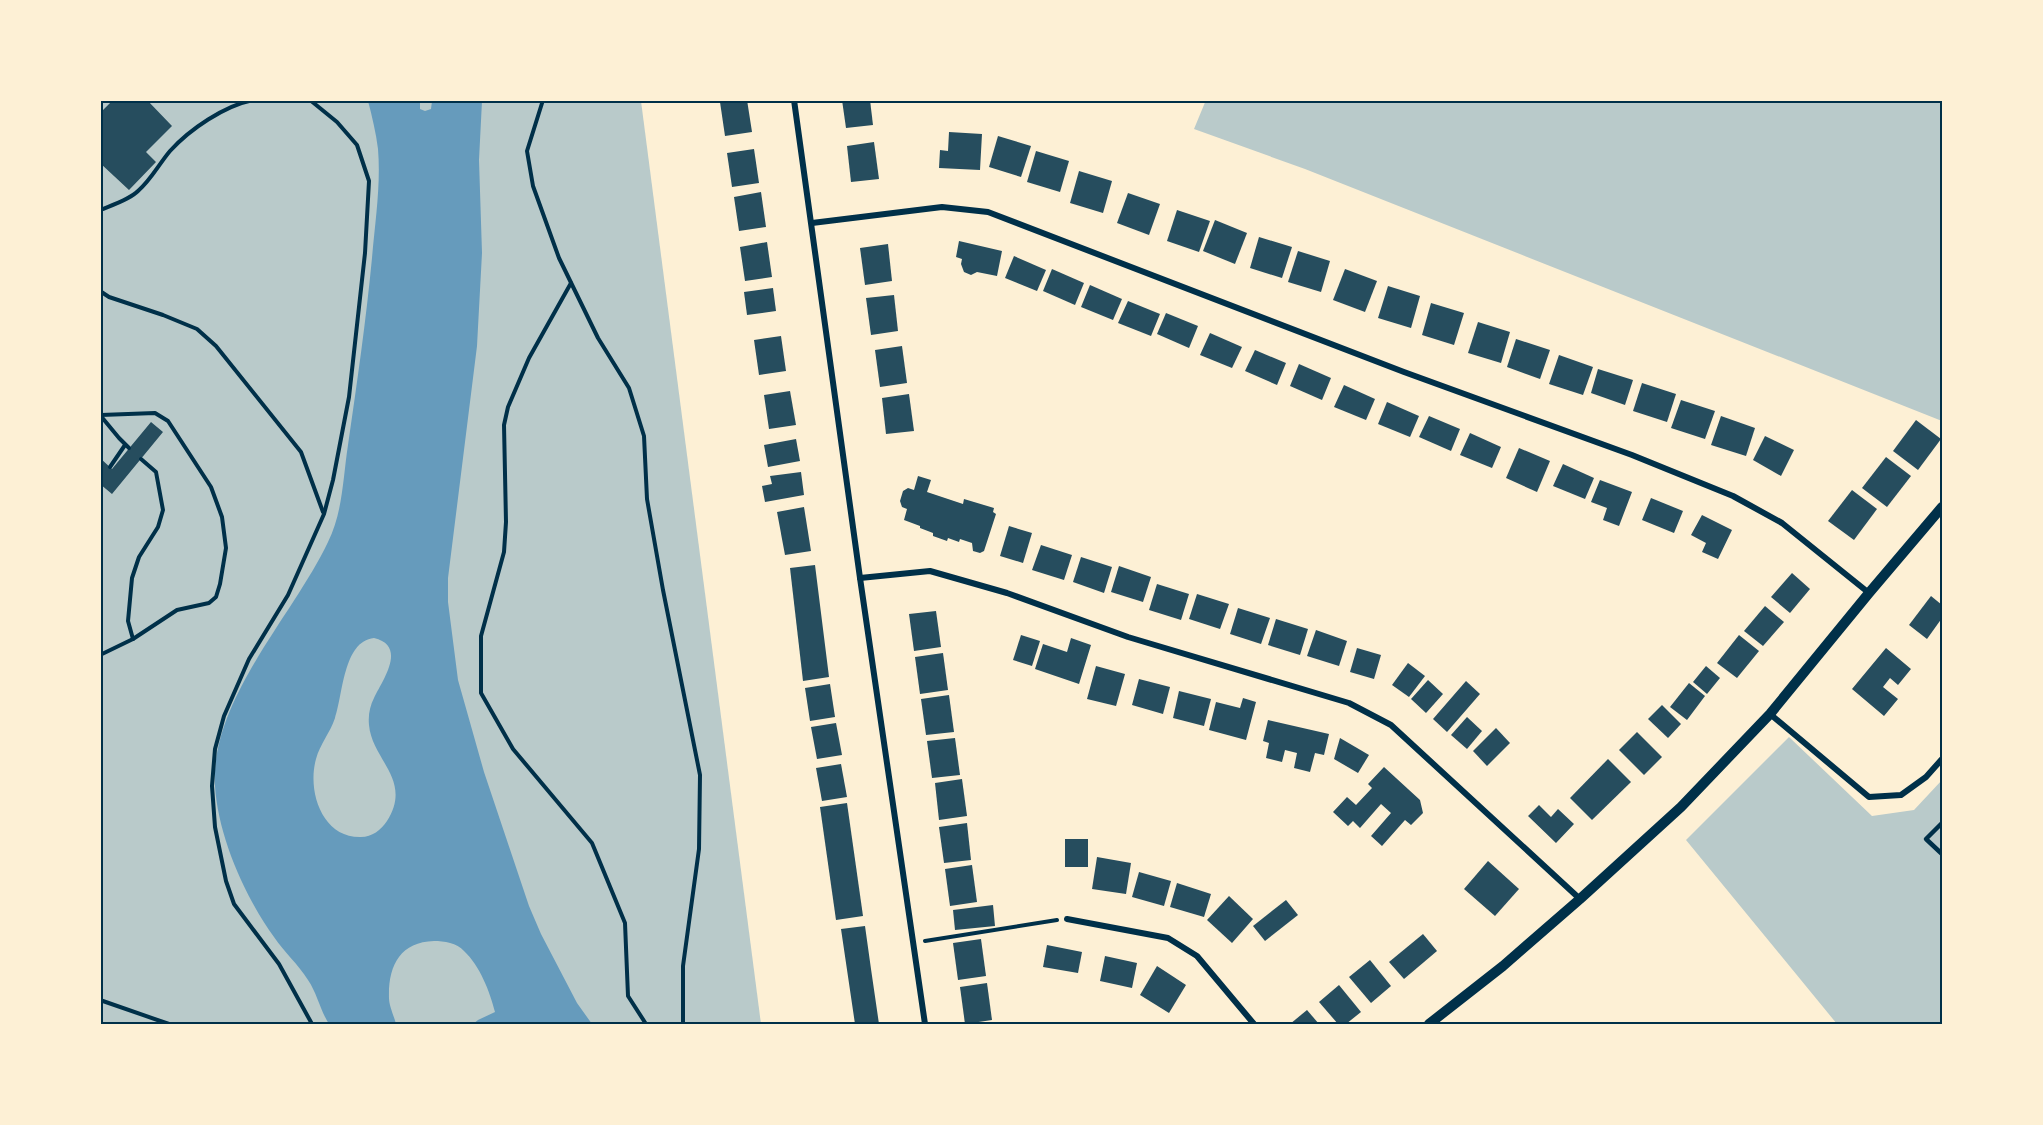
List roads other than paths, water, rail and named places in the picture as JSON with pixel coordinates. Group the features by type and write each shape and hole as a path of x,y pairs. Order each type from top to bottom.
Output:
{"street":[{"path":"794,100 925,1024"},
{"path":"812,223 942,207 988,212 1404,372 1632,455 1733,496 1782,523 1869,593"},
{"path":"1429,1024 1503,966 1681,807 1770,714 1942,507"},
{"path":"860,578 930,572 1007,593 1128,637 1349,703 1391,726 1580,899"},
{"path":"1770,714 1869,797 1901,795 1926,777 1942,759"},
{"path":"1066,919 1168,938 1197,956 1254,1024"}],"lane":[{"path":"1942,823 1926,839 1942,854"}],"water":[{"path":"368,101 420,101 420,109 425,111 431,109 432,101 482,101 479,160 482,253 477,346 448,578 448,602 458,680 484,772 529,906 577,1003 592,1024 473,1024 495,1012 484,980 470,957 461,948 450,943 434,941 412,946 398,958 394,966 389,986 389,998 396,1024 329,1024 308,980 278,942 253,904 243,885 221,825 215,786 217,754 226,722 239,691 328,542 340,507 370,282 379,176 378,149","holes":["374,638 384,642 389,648 390,665 371,704 369,721 372,737 394,782 396,794 394,807 387,821 376,832 361,837 336,830 327,821 316,798 314,772 320,748 335,718 350,659 364,641"]}]}
